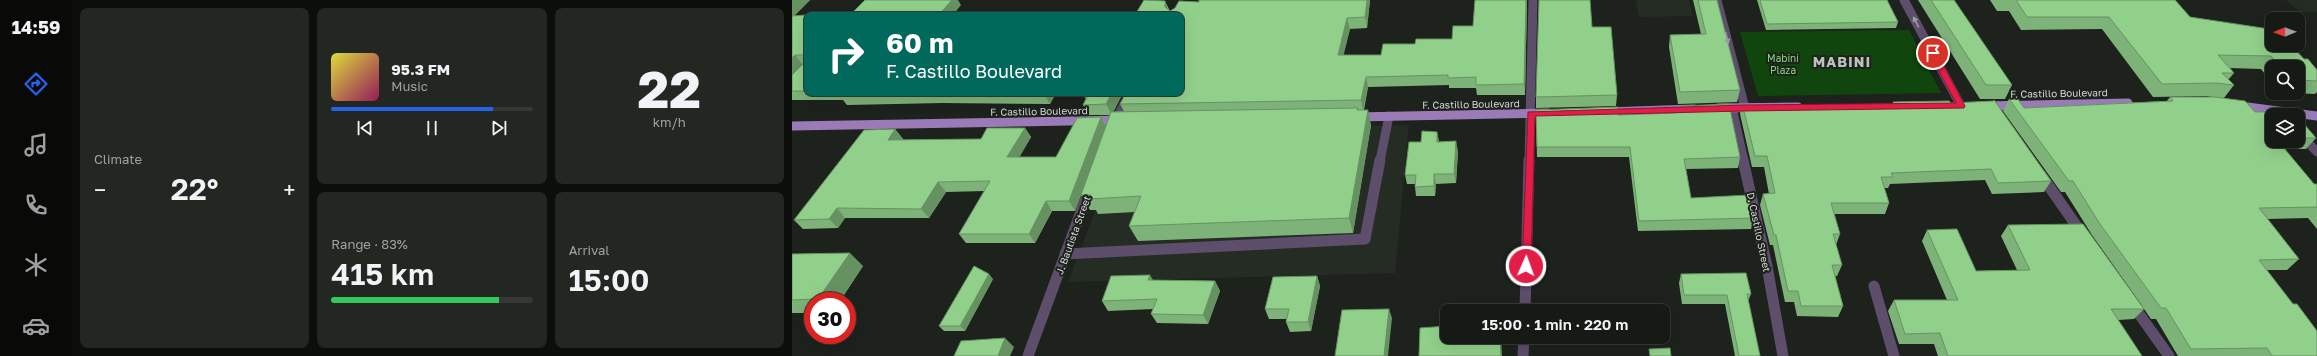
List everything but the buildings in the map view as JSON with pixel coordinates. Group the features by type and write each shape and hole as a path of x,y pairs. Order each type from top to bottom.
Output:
{"main road":[{"name":"F. Castillo Boulevard","path":"1946,106 2134,103"},
{"path":"2228,105 2265,111"},
{"path":"1593,112 1806,107"},
{"name":"F. Castillo Boulevard","path":"1350,117 1562,113"},
{"path":"2305,115 2317,116"},
{"name":"F. Castillo Boulevard","path":"792,126 1130,120"}],"street":[{"path":"1525,304 1533,0"},
{"path":"1717,0 1744,108"},
{"path":"1904,0 1969,106"},
{"path":"1109,135 1115,120 1128,96"},
{"path":"1992,106 2001,118"},
{"name":"D. Castillo Street","path":"1732,108 1767,266 1783,356"},
{"path":"1065,254 1365,239 1389,116"},
{"path":"2305,139 2317,152"},
{"path":"2033,163 2092,247"},
{"name":"J. Bautista Street","path":"1028,356 1093,180"},
{"path":"1874,286 1894,356"},
{"path":"2123,292 2169,356"},
{"path":"1523,356 1524,344"}],"shaded area":[{"path":"1636,0 1689,0 1693,16 1639,17"},
{"path":"2286,0 2317,0 2317,12 2300,12"},
{"path":"1409,125 1395,273 1068,282 1126,130"}],"green space":[{"name":"Mabini Plaza","path":"1909,30 1941,93 1758,96 1740,32"}],"district":[{"name":"MABINI","path":"1842,61"}],"route":[{"path":"1526,266 1531,114 1744,108 1961,106 1933,53"}]}
